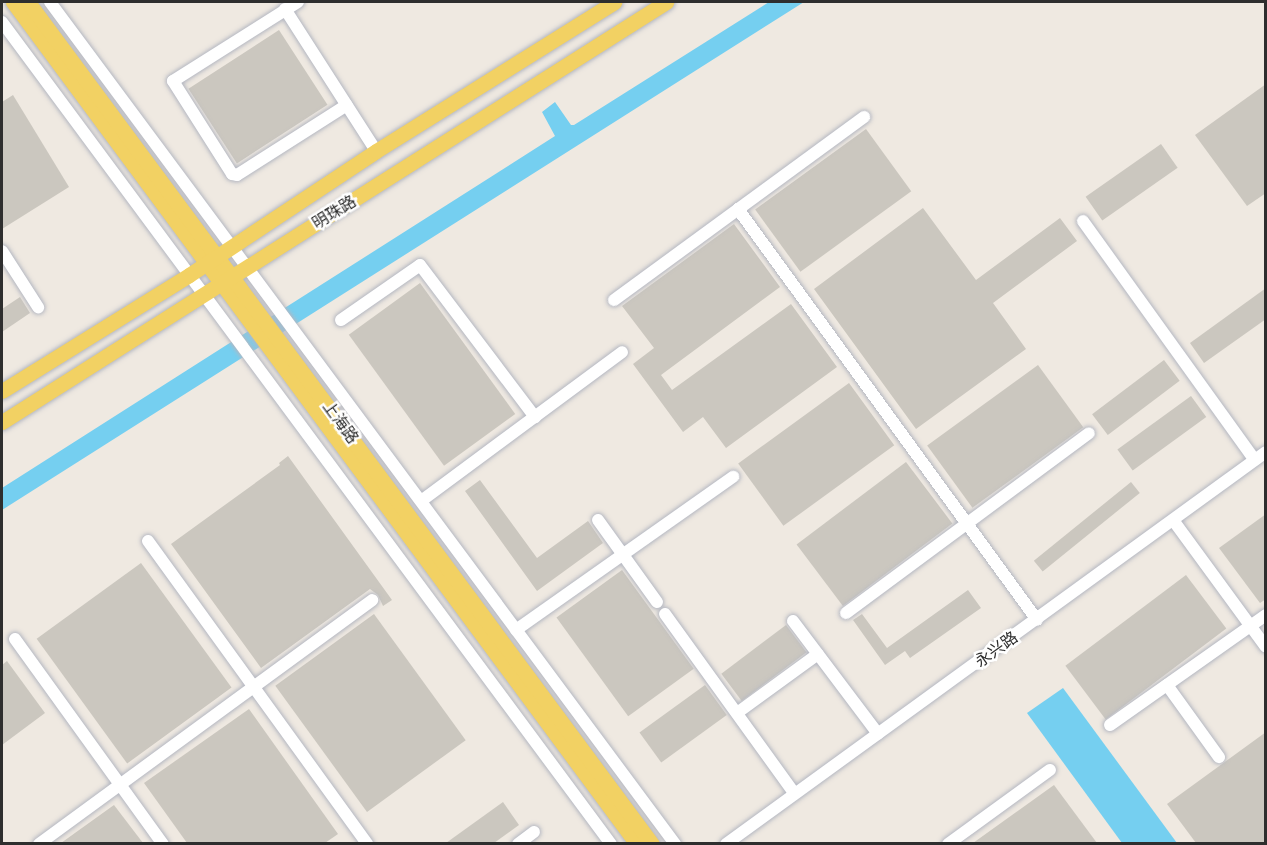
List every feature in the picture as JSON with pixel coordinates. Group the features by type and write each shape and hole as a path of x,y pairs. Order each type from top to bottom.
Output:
{"main road":[{"name":"上海路","path":"13,2 212,258 235,276 652,843"},
{"name":"上海路","path":"28,2 212,258"},
{"name":"明珠路","path":"2,391 189,274 376,151 614,2"},
{"name":"明珠路","path":"2,423 666,2"},
{"name":"上海路","path":"235,276 637,843"}],"street":[{"path":"50,2 231,246 235,276 421,501 675,843"},
{"path":"298,2 173,81 232,174 237,174 347,105"},
{"path":"285,9 376,151"},
{"path":"2,22 611,843"},
{"path":"614,300 864,117"},
{"path":"738,209 1037,620"},
{"path":"1083,221 1260,456"},
{"path":"2,251 38,307"},
{"path":"341,320 420,265 535,417"},
{"path":"421,501 622,352"},
{"path":"846,613 1089,433"},
{"name":"永兴路","path":"726,843 1037,620 1260,456"},
{"path":"516,630 733,477"},
{"path":"598,520 657,602"},
{"path":"1173,520 1266,647"},
{"path":"148,541 367,843"},
{"path":"39,843 372,600"},
{"path":"665,614 794,793"},
{"path":"1110,725 1266,615"},
{"path":"793,621 878,734"},
{"path":"15,639 163,843"},
{"path":"737,713 818,654"},
{"path":"1167,685 1219,756"},
{"path":"948,843 1050,770"},
{"path":"518,843 534,832"}],"water":[{"path":"769,2 804,2 2,510 2,488 555,136 542,112 555,102 571,125 574,125"},
{"path":"1063,688 1177,843 1122,843 1027,713"}],"building":[{"path":"279,30 327,105 237,163 188,89"},
{"path":"1266,84 1266,193 1247,206 1195,135"},
{"path":"13,95 69,187 2,229 2,102"},
{"path":"866,129 911,191 800,272 755,210"},
{"path":"1161,144 1178,168 1102,221 1086,197"},
{"path":"923,208 976,280 1060,218 1077,241 993,303 1026,349 916,429 814,289"},
{"path":"734,224 780,287 661,375 672,390 791,304 837,367 726,448 703,417 683,432 633,364 654,348 622,306"},
{"path":"420,283 515,414 444,466 349,335"},
{"path":"1266,288 1266,319 1204,363 1190,343"},
{"path":"20,297 30,313 2,332 2,309"},
{"path":"1164,360 1180,381 1108,435 1092,414"},
{"path":"1038,365 1083,427 972,508 927,446"},
{"path":"849,383 894,445 783,526 738,464"},
{"path":"1191,396 1206,417 1133,471 1117,449"},
{"path":"288,456 392,600 383,606 378,595 370,589 261,668 171,544 280,465 279,463"},
{"path":"906,462 952,523 843,606 797,544"},
{"path":"480,480 537,558 588,521 603,543 537,591 465,491"},
{"path":"1131,482 1140,493 1043,572 1034,561"},
{"path":"1266,514 1266,599 1260,603 1219,548"},
{"path":"141,563 232,688 127,763 37,639"},
{"path":"622,570 694,669 628,716 556,618"},
{"path":"1186,575 1226,629 1106,719 1065,666"},
{"path":"968,590 981,608 910,658 905,651 885,665 853,620 862,614 887,648"},
{"path":"374,614 466,740 367,812 275,686"},
{"path":"786,625 806,652 742,701 721,674"},
{"path":"7,661 45,713 2,745 2,665"},
{"path":"705,685 727,715 661,763 639,733"},
{"path":"249,709 338,834 325,843 187,843 144,783"},
{"path":"1266,732 1266,843 1196,843 1167,804"},
{"path":"1054,785 1097,843 973,843"},
{"path":"503,802 519,825 494,843 446,843"},
{"path":"114,805 143,843 61,843"}]}
